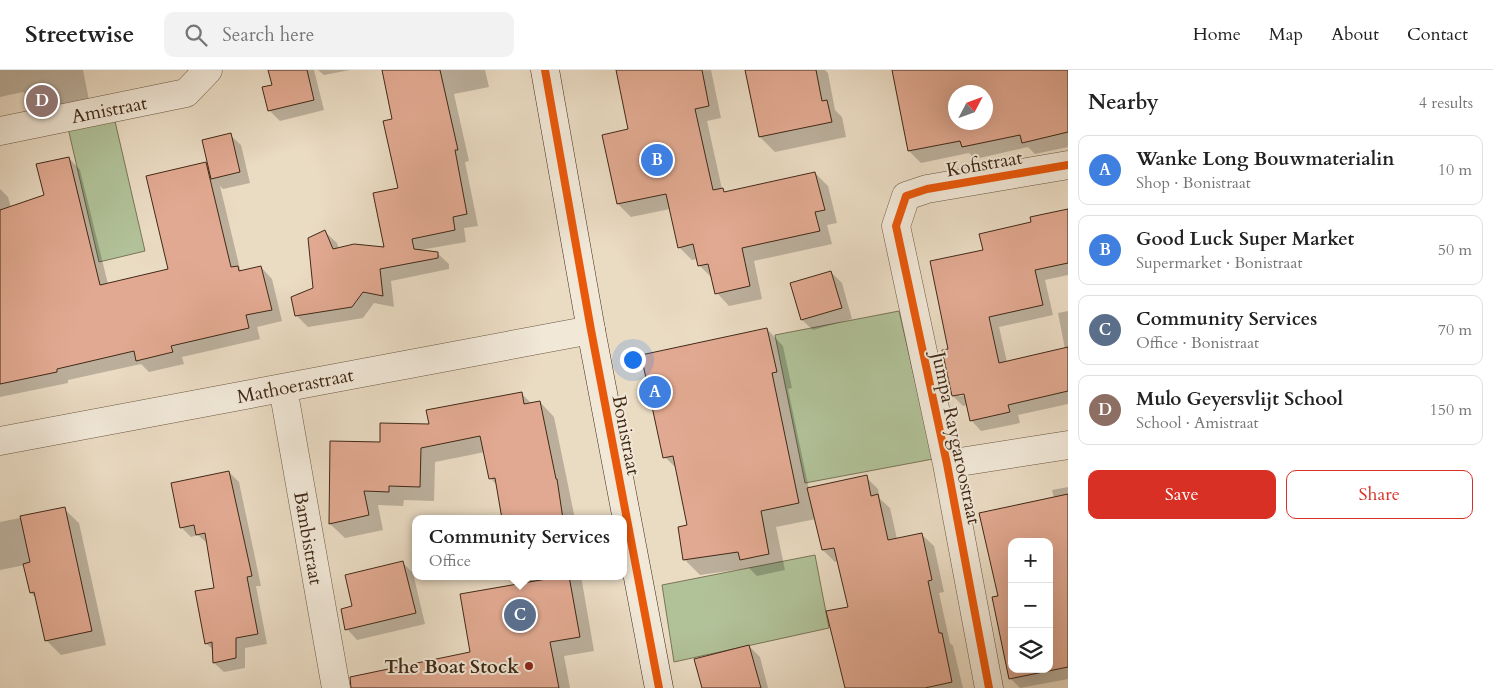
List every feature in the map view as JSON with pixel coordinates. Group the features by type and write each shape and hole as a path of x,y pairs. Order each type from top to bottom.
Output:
{"street":[{"name":"Amistraat","path":"0,131 186,93 208,70"},
{"name":"Bonistraat","path":"545,70 626,515"},
{"name":"Kofistraat","path":"906,196 927,189 1068,165"},
{"name":"Jumpa Raygaroostraat","path":"906,196 896,226 947,464 989,688"},
{"name":"Mathoerastraat","path":"0,441 591,330"},
{"name":"Bambistraat","path":"283,388 336,688"},
{"path":"947,464 1068,445"},
{"name":"Bonistraat","path":"627,522 658,688"}],"green space":[{"path":"114,117 145,251 99,262 68,128"},
{"path":"899,311 933,459 805,483 775,335"},
{"path":"815,555 829,628 674,662 662,585"}],"building":[{"path":"268,70 307,70 314,100 268,111 262,87 272,85"},
{"path":"382,70 440,70 458,150 455,150 467,214 453,217 455,230 412,239 414,249 438,252 438,258 380,269 383,296 363,292 352,307 295,316 291,297 313,288 308,238 325,230 333,249 354,244 384,247 373,193 398,188 383,121 392,119"},
{"path":"616,70 702,70 709,106 695,109 713,190 723,188 724,192 815,172 825,210 815,212 820,231 742,248 750,286 715,294 708,264 698,266 693,244 678,248 666,194 617,204 602,135 628,129"},
{"path":"745,70 816,70 822,101 827,100 832,122 759,137"},
{"path":"892,70 1068,70 1068,132 1022,143 1020,135 962,147 960,141 908,151"},
{"path":"231,133 240,172 211,179 202,140"},
{"path":"69,157 100,285 168,269 146,176 206,162 231,267 238,266 239,271 261,266 272,310 246,315 249,328 171,346 173,352 136,361 134,351 57,369 57,372 0,384 0,210 44,195 36,164"},
{"path":"1068,209 1068,263 1035,270 1043,305 989,317 999,363 1068,347 1068,391 1008,405 1010,412 970,421 964,394 952,396 942,350 948,349 930,261 983,250 979,234 1031,222 1030,217"},
{"path":"831,271 842,308 801,320 790,283"},
{"path":"767,328 777,372 772,373 799,503 761,511 769,554 740,560 738,552 683,560 678,527 687,525 673,456 663,458 641,355"},
{"path":"522,392 524,404 540,401 557,479 562,515 501,515 495,478 489,479 480,436 421,448 420,487 389,486 389,492 364,491 369,515 329,524 330,441 380,442 380,423 429,424 426,410"},
{"path":"229,471 252,576 247,577 258,634 236,638 236,658 213,663 212,642 205,644 195,591 214,588 205,533 196,535 194,525 180,528 171,483"},
{"path":"867,475 871,496 878,494 888,540 922,533 932,580 928,581 939,633 942,633 952,682 925,688 845,688 826,611 848,607 834,548 822,550 807,488"},
{"path":"1068,494 1068,667 1053,670 1053,538 1008,538 1008,673 1038,673 1009,679 992,597 998,596 979,513"},
{"path":"65,507 92,631 45,641 34,592 30,593 23,564 30,562 20,516"},
{"path":"403,561 416,613 345,630 341,609 352,606 345,575"},
{"path":"541,580 570,580 580,637 550,642 559,688 351,688 350,677 470,652 460,594"},
{"path":"749,645 761,688 702,688 694,659"}],"cycle path":[{"path":"545,70 626,515"},
{"path":"989,688 947,464 896,226 906,196 927,189 1068,165"},
{"path":"627,520 659,688"}],"place":[{"name":"Mulo Geyersvlijt School","path":"42,101"},
{"name":"Good Luck Super Market","path":"657,160"},
{"name":"Wanke Long Bouwmaterialin","path":"655,392"},
{"name":"Community Services","path":"520,615"},
{"name":"The Boat Stock","path":"529,666"}]}
